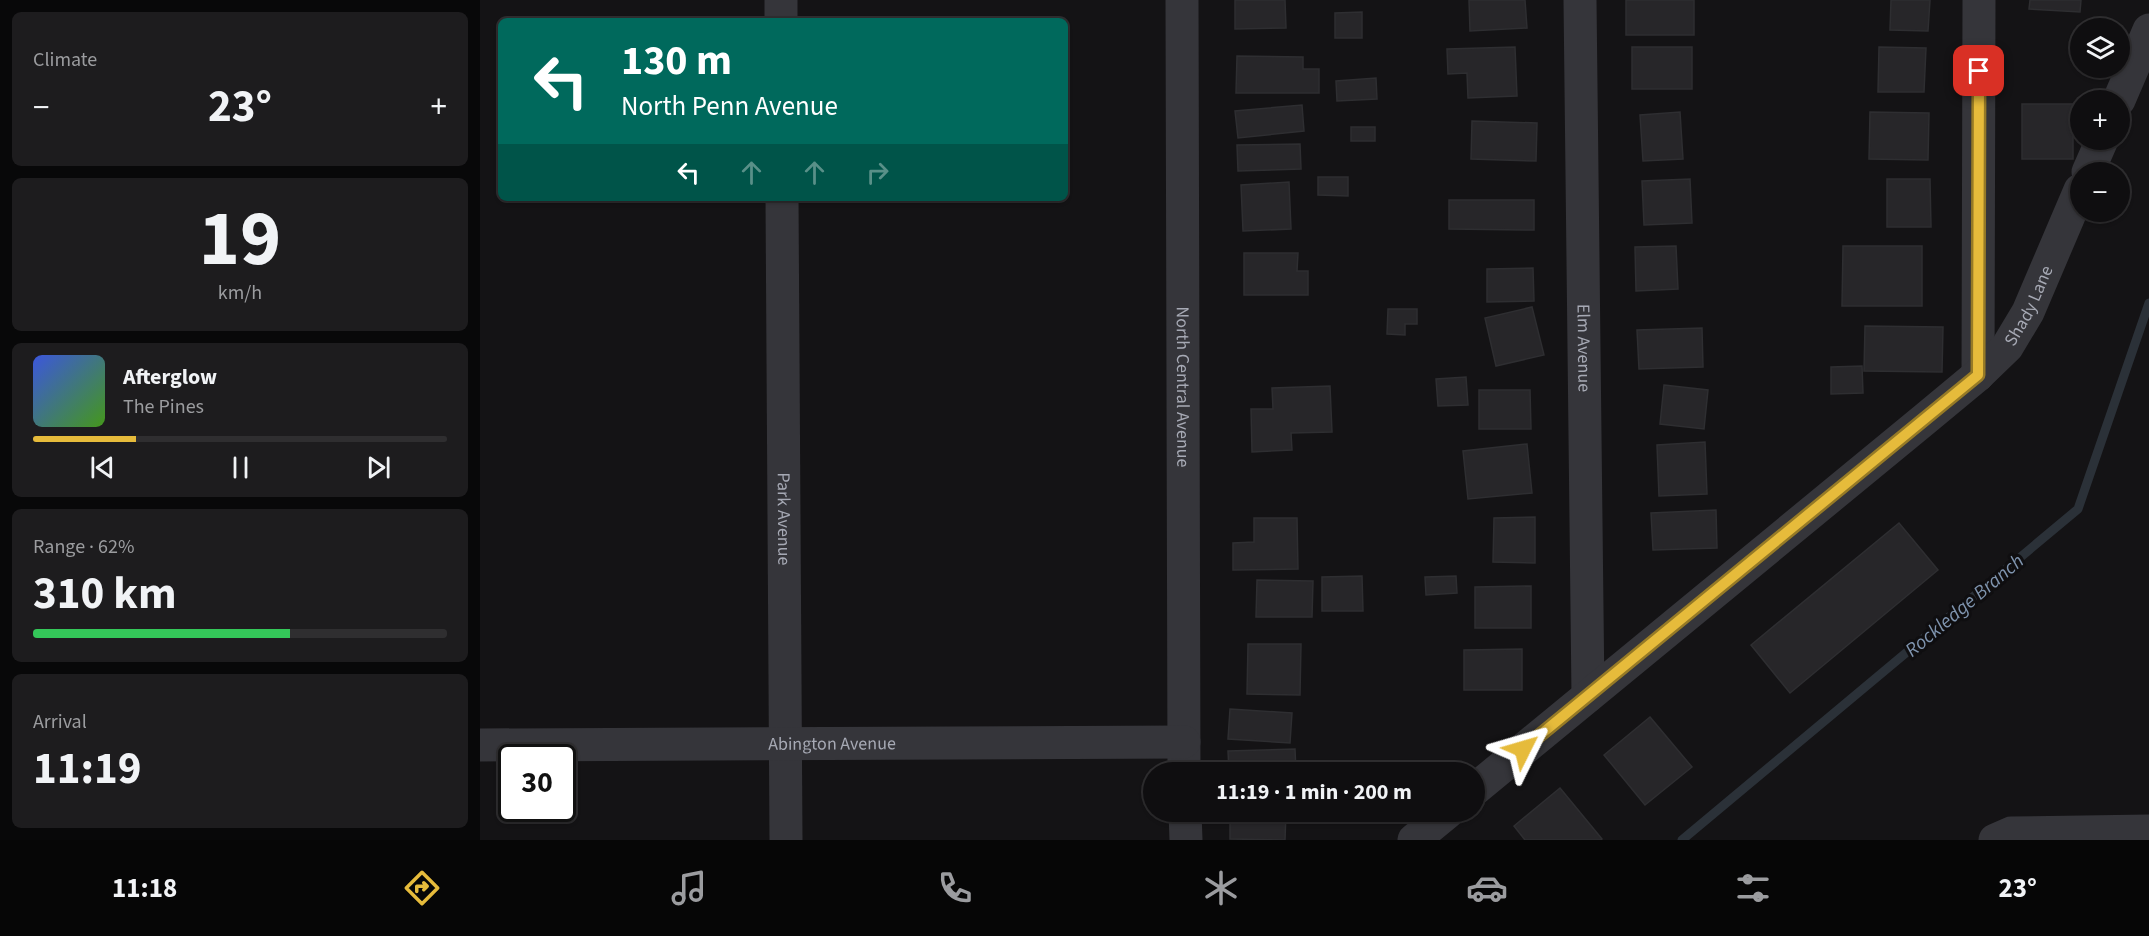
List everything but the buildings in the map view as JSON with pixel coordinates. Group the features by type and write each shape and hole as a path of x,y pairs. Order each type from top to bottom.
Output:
{"street":[{"path":"781,0 781,18"},
{"name":"North Central Avenue","path":"1182,0 1184,757"},
{"name":"Elm Avenue","path":"1580,0 1588,696"},
{"path":"1978,375 1979,0"},
{"path":"2123,90 2149,30"},
{"name":"Park Avenue","path":"782,201 786,840"},
{"name":"Shady Lane","path":"1485,781 1978,375 2007,346 2028,312 2070,213"},
{"name":"Abington Avenue","path":"480,745 784,744 1184,757"},
{"path":"1185,822 1186,840"},
{"path":"1414,840 1436,822"},
{"path":"1995,840 2011,833 2149,831"}],"waterway":[{"name":"Rockledge Branch","path":"1682,840 2078,509 2149,303"}],"route":[{"path":"1523,749 1978,375 1979,71"}]}
